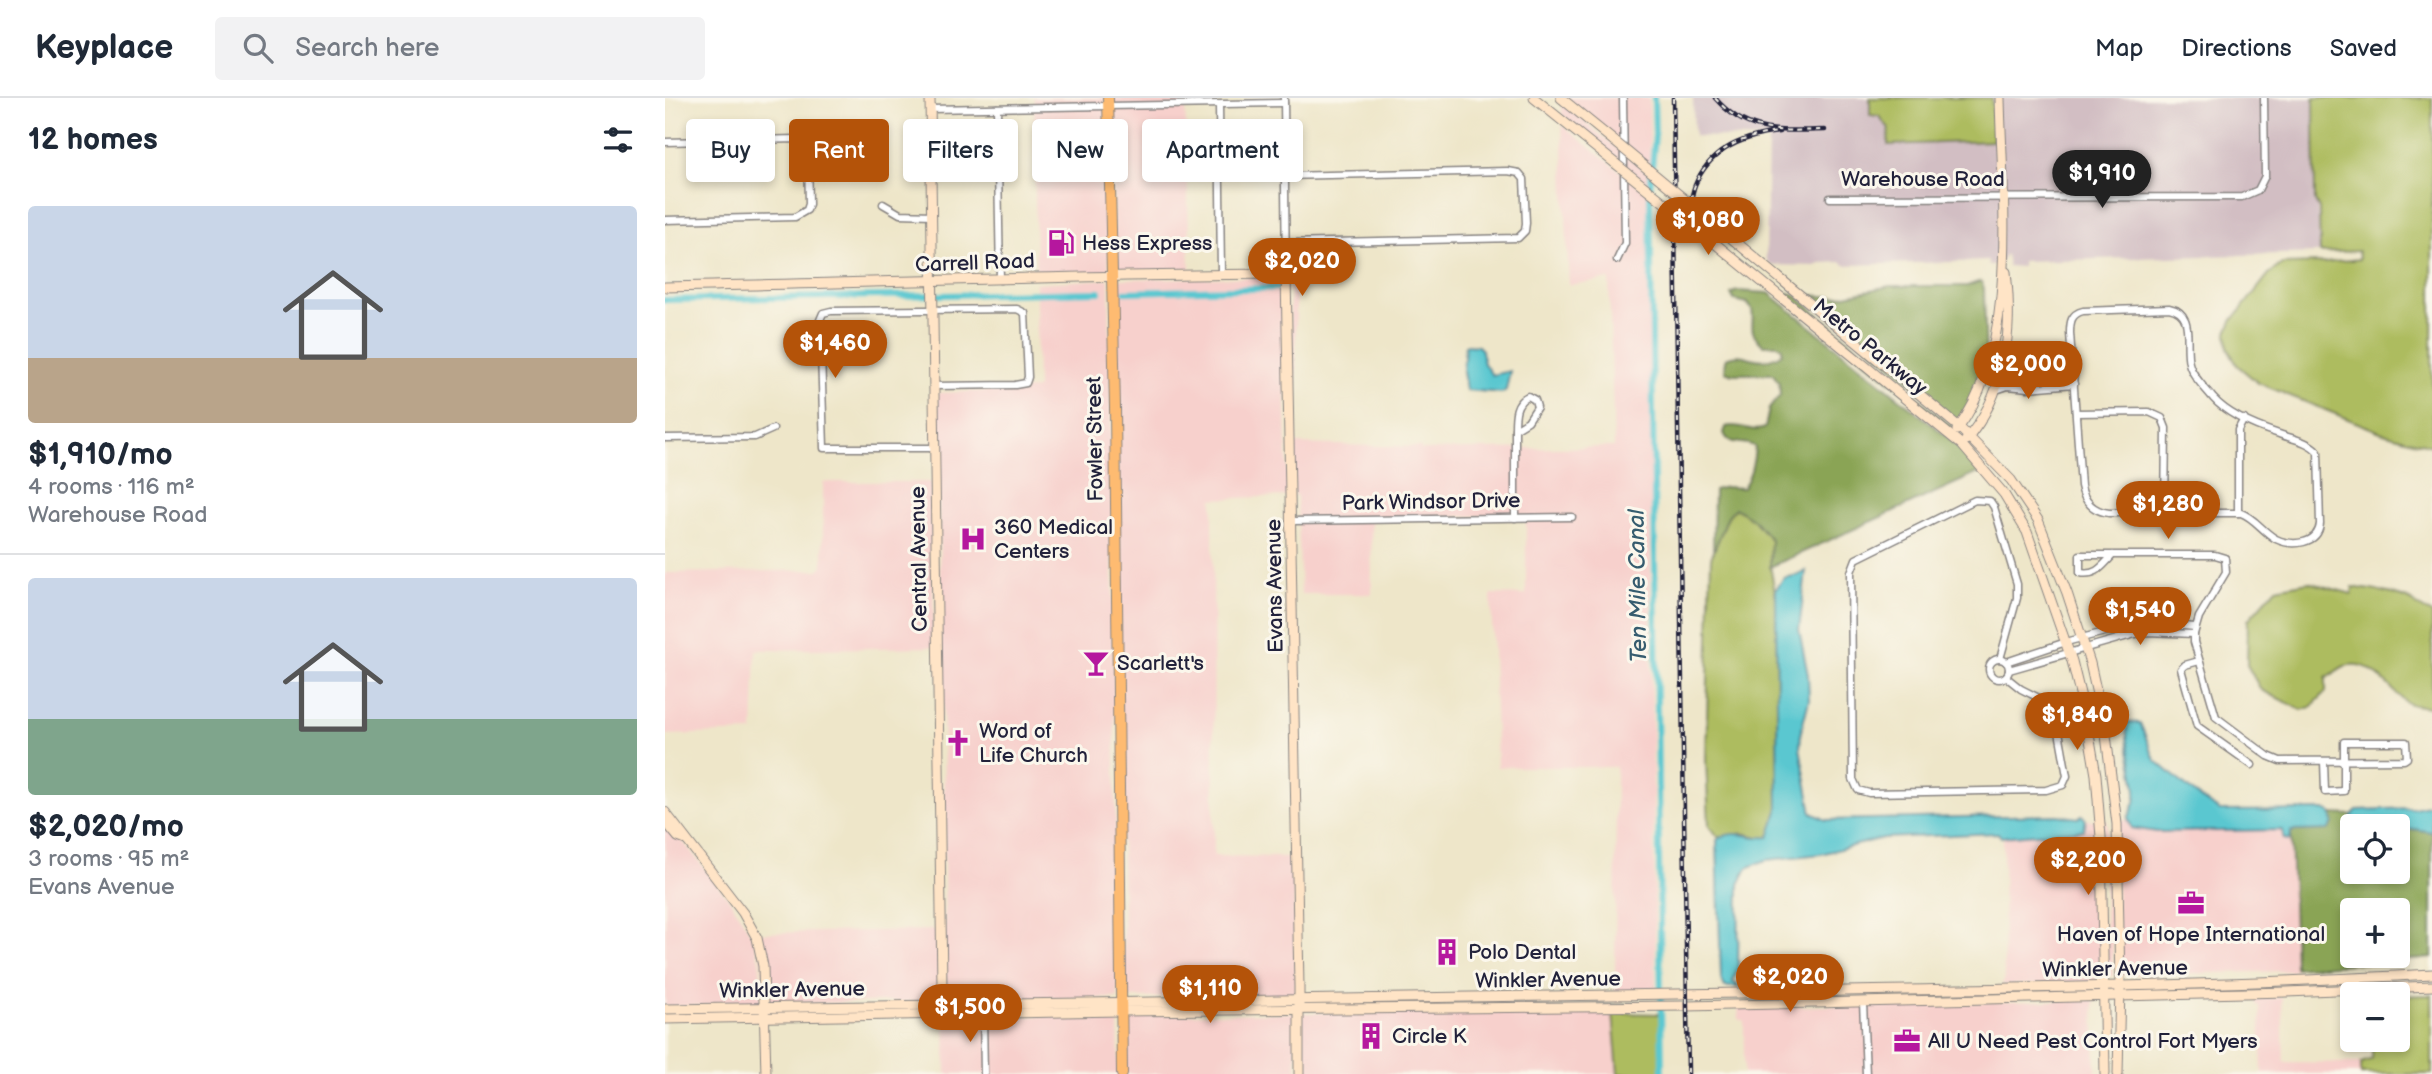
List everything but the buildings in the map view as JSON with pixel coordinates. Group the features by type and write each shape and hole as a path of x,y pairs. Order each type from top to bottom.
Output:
{"main road":[{"name":"Fowler Street","path":"1108,102 1122,1074"}],"street":[{"name":"Central Avenue","path":"930,98 942,1005"},
{"name":"Metro Parkway","path":"1534,98 1952,436 1965,442 2011,480 2038,520 2086,649 2106,735 2115,798 2120,991 2118,1074"},
{"name":"Metro Parkway","path":"1561,98 1959,427 1965,442 2004,494 2027,532 2070,654 2087,722 2097,783 2101,837 2105,1074"},
{"path":"1617,260 1625,243 1623,98"},
{"path":"1965,442 1979,425 1996,390 2004,363 2008,326 2003,253 2000,98"},
{"name":"Warehouse Road","path":"1830,198 2242,197 2251,194 2263,183 2266,168 2264,98"},
{"path":"930,109 1108,102 1219,105 1284,101"},
{"name":"Evans Avenue","path":"1284,101 1284,119"},
{"path":"1219,105 1221,274"},
{"path":"997,108 1000,280"},
{"path":"665,142 797,139 803,142 808,154 809,204 807,211 796,217 665,220"},
{"path":"1285,243 1518,237 1525,231 1524,179 1519,173 1303,176"},
{"name":"Evans Avenue","path":"1285,182 1299,1074"},
{"path":"883,204 900,214 932,215"},
{"path":"1952,436 1978,397 1987,373 1995,340 2003,253"},
{"name":"Carrell Road","path":"665,288 933,285 1112,276 1286,274"},
{"path":"1999,306 2002,306 2005,312 2008,326"},
{"path":"934,386 1023,385 1028,380 1028,354 1027,317 1022,310 933,307 823,313 820,320 824,447 935,447"},
{"path":"2173,309 2181,312 2185,319 2188,359 2192,371 2219,405 2244,419 2309,445 2318,452 2320,528 2317,536 2309,541 2283,541 2274,538 2250,517 2238,513 2109,513 2094,508 2087,502 2081,486 2074,376 2070,324 2075,314 2083,311 2173,309"},
{"path":"2004,363 2019,383 2074,384"},
{"path":"1996,390 2019,383 2074,376"},
{"path":"2054,377 2055,385"},
{"path":"1515,429 1534,413 1537,407 1535,400 1528,397 1521,400 1516,412 1515,429 1515,518"},
{"path":"2076,413 2149,412 2162,418 2166,428 2165,513"},
{"path":"2238,513 2238,430 2244,419"},
{"path":"665,438 755,436 773,429"},
{"path":"1975,500 1990,501 2017,584 2017,597 2003,661 2008,673 2017,686 2048,702 2055,709 2067,776 2063,785 2046,790 1869,793 1862,792 1855,786 1851,572 1852,565 1861,555 1975,500"},
{"name":"Park Windsor Drive","path":"1292,521 1572,517"},
{"path":"2112,555 2092,574 2084,575 2079,571 2080,555 2112,555 2215,555 2225,558 2225,572 2195,630 2199,661 2213,712 2220,721 2274,759 2288,762 2324,761 2344,761 2404,760 2407,758 2406,742 2344,741 2344,761 2344,790 2325,792 2324,761"},
{"path":"2138,624 2195,630 2141,633 2008,673 1997,680 1989,673 1990,664 2138,624"},
{"path":"2199,661 2181,669 2197,726 2252,765"},
{"path":"665,812 751,925 763,966 764,1072"},
{"path":"665,821 678,837 686,840"},
{"name":"Winkler Avenue","path":"2120,991 2432,974"},
{"name":"Winkler Avenue","path":"665,1019 942,1005 1299,1004 1912,990 2120,991 2432,986"},
{"path":"1866,1074 1863,1002 1874,994 1912,990"},
{"name":"Winkler Avenue","path":"1299,1004 1646,1007 1863,1002 2104,991"},
{"path":"1767,1004 1788,999 1795,992"},
{"path":"933,1015 942,1005"},
{"name":"Winkler Avenue","path":"665,1009 933,1015 1121,1006"},
{"path":"983,1014 984,1074"}],"shaded area":[{"path":"1034,98 1105,98 1105,119 1034,119"},
{"path":"1111,98 1185,98 1186,119 1142,119 1142,182 1187,182 1190,271 1115,272 1113,182 1128,182 1128,119 1111,119"},
{"path":"1566,98 1649,98 1650,167"},
{"path":"1693,98 2315,98 2320,253 2022,261 2022,267 2008,266 2006,254 1999,265 1989,265 1988,261 1770,265 1766,258 1768,139 1694,136"},
{"path":"1562,103 1650,175 1651,188 1562,116"},
{"path":"1562,125 1651,196 1651,646 1656,992 1615,992 1616,767 1497,767 1491,594 1526,595 1526,515 1371,518 1372,594 1301,594 1297,496 1294,495 1289,271 1296,271 1296,444 1421,447 1421,450 1614,447 1609,279 1569,285"},
{"path":"1035,182 1107,182 1109,272 1036,276"},
{"path":"1283,277 1288,496 1213,499 1214,856 1293,857 1296,996 1124,998 1115,279"},
{"path":"1109,279 1118,998 945,1001 943,648 937,393 1037,389 1036,283"},
{"path":"823,482 932,482 934,647 756,650 753,732 665,735 665,573 818,570 823,566"},
{"path":"2086,820 2097,820 2101,977 2094,983 2002,985 2003,837 2084,830"},
{"path":"2103,820 2107,820 2113,976 2107,976"},
{"path":"2115,820 2129,820 2132,828 2157,832 2283,830 2289,840 2290,838 2295,971 2119,975"},
{"path":"665,826 685,844 732,903 754,939 760,966 761,1004 665,1006"},
{"path":"938,930 939,1001 767,1004 758,933"},
{"path":"2256,998 2282,998 2284,1062 2361,1063 2361,1074 2262,1074 2260,1007 2256,1004"},
{"path":"2094,1000 2096,1074 1744,1074 1744,1021 1739,1019 1738,1008"},
{"path":"1614,1010 1618,1074 1302,1074 1302,1013"},
{"path":"1296,1013 1296,1074 1125,1074 1124,1015"},
{"path":"1118,1015 1119,1074 946,1074 945,1018"}],"green space":[{"path":"1870,98 1992,98 1993,141 1888,145 1889,128 1879,116 1870,115"},
{"path":"2314,98 2432,98 2432,446 2383,433 2258,383 2237,365 2228,348 2227,332 2232,321 2269,274 2282,264 2359,259 2358,251 2320,253 2319,209 2315,201"},
{"path":"1981,281 1984,288 1986,365 1975,396 1958,423 1806,295 1836,297 1890,286 1967,286"},
{"path":"1737,291 1769,293 1950,439 1983,471 1770,567 1771,540 1754,520 1735,508 1728,516 1713,553 1714,490 1726,487 1743,488 1755,452 1755,447 1751,445 1726,438 1726,427 1755,430 1765,428 1769,409 1780,395 1779,383 1773,374 1733,374 1725,371 1726,358 1740,355 1766,360 1782,353 1782,348 1778,345 1763,345 1755,335 1752,328 1752,309 1747,303 1734,300 1731,294"},
{"path":"1779,292 1794,294 1954,428 1951,431"},
{"path":"1735,508 1754,520 1771,540 1770,565 1776,598 1778,811 1769,837 1763,838 1743,833 1719,838 1709,826 1706,760 1711,558 1728,516"},
{"path":"2308,582 2352,594 2353,587 2392,594 2432,613 2432,708 2409,704 2372,670 2355,665 2345,666 2326,678 2326,692 2311,707 2302,710 2261,690 2247,665 2248,620 2276,588"},
{"path":"2332,814 2340,814 2340,884 2410,884 2410,830 2432,832 2432,958 2410,960 2410,898 2340,898 2340,965 2295,968 2291,831 2328,830 2333,823"},
{"path":"2432,995 2432,1074 2361,1074 2361,1063 2372,1059 2372,1052 2410,1052 2410,996"},
{"path":"1613,1013 1660,1014 1660,1074 1618,1074"}],"water":[{"path":"1465,345 1478,346 1482,350 1483,362 1492,375 1510,371 1506,390 1502,393 1466,390 1463,372"},
{"path":"1806,571 1799,630 1808,675 1809,700 1801,731 1800,748 1812,813 1826,820 2057,815 2078,818 2082,815 2086,820 2084,830 2001,837 1998,833 1883,838 1821,854 1766,860 1747,868 1739,884 1738,968 1733,982 1740,987 1725,987 1721,978 1717,840 1729,834 1769,837 1778,811 1776,589 1784,578"},
{"path":"2128,722 2140,723 2155,760 2200,798 2220,811 2324,810 2331,813 2333,823 2328,830 2291,831 2290,840 2284,839 2282,830 2157,832 2132,828 2128,818 2135,801 2136,789 2127,737"},
{"path":"2432,804 2432,832 2410,830 2410,814 2353,814 2357,810 2414,808"}],"waterway":[{"name":"Ten Mile Canal","path":"1654,98 1655,135 1650,190 1662,1074"},
{"path":"1125,292 1277,288"},
{"path":"665,300 1099,292"}],"railway":[{"path":"1673,98 1688,1074"},
{"path":"1715,98 1739,119 1752,125 1793,131 1825,130"},
{"path":"1688,239 1693,191 1709,162 1729,146 1753,137 1779,132"}],"place":[{"name":"Hess Express","path":"1061,243"},
{"name":"360 Medical Centers","path":"973,539"},
{"name":"Scarlett's","path":"1096,663"},
{"name":"Word of Life Church","path":"958,743"},
{"name":"Haven of Hope International","path":"2191,903"},
{"name":"Polo Dental","path":"1447,952"},
{"name":"Circle K","path":"1371,1036"},
{"name":"All U Need Pest Control Fort Myers","path":"1907,1041"}]}
